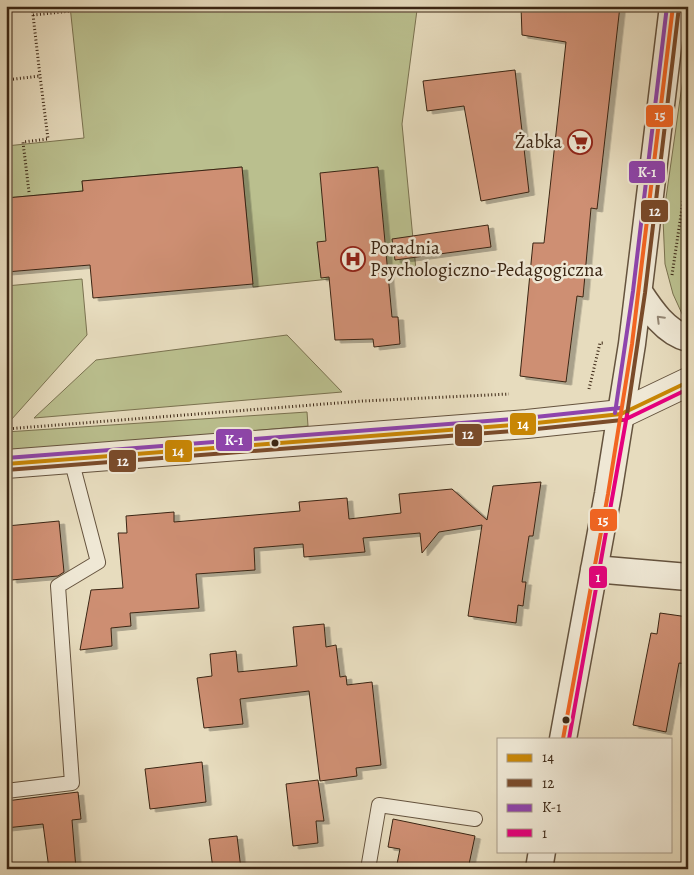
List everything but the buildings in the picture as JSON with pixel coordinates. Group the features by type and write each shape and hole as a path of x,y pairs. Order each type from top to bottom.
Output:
{"street":[{"path":"563,738 632,344 673,6"},
{"path":"639,292 651,310 669,328 688,338"},
{"path":"6,464 527,424 621,414 683,390"},
{"path":"594,569 688,577"},
{"path":"539,869 542,852"}],"lane":[{"path":"6,791 72,783 58,586 98,562 71,459"},
{"path":"368,869 379,805 475,819"}],"path":[{"path":"28,192 23,142 48,139 32,6"},
{"path":"34,15 71,11"},
{"path":"6,80 40,76"},
{"path":"672,274 688,168"},
{"path":"588,391 600,343 632,344"},
{"path":"6,429 363,401 510,394"}],"green space":[{"path":"70,6 445,6 445,9 417,10 402,124 416,270 253,287 242,167 82,181 83,191 6,198 6,146 84,138"},
{"path":"688,43 688,327 673,294 665,264 663,219"},
{"path":"82,279 87,335 11,420 6,420 6,286"},
{"path":"287,335 342,392 34,418 96,360"},
{"path":"307,412 308,426 6,452 6,432"}],"transit line":[{"name":"K-1","path":"615,413 633,291 667,6"},
{"name":"15","path":"563,738 608,494 632,344 673,6"},
{"name":"12","path":"627,415 645,293 679,7"},
{"name":"14","path":"6,464 527,424 621,414 688,382"},
{"name":"1","path":"624,420 688,389"},
{"name":"K-1","path":"6,458 526,418 620,408"},
{"name":"1","path":"569,738 627,415"},
{"name":"12","path":"6,470 527,430 622,420"}],"place":[{"name":"Żabka","path":"580,142"},
{"name":"Poradnia Psychologiczno-Pedagogiczna","path":"353,259"}]}
